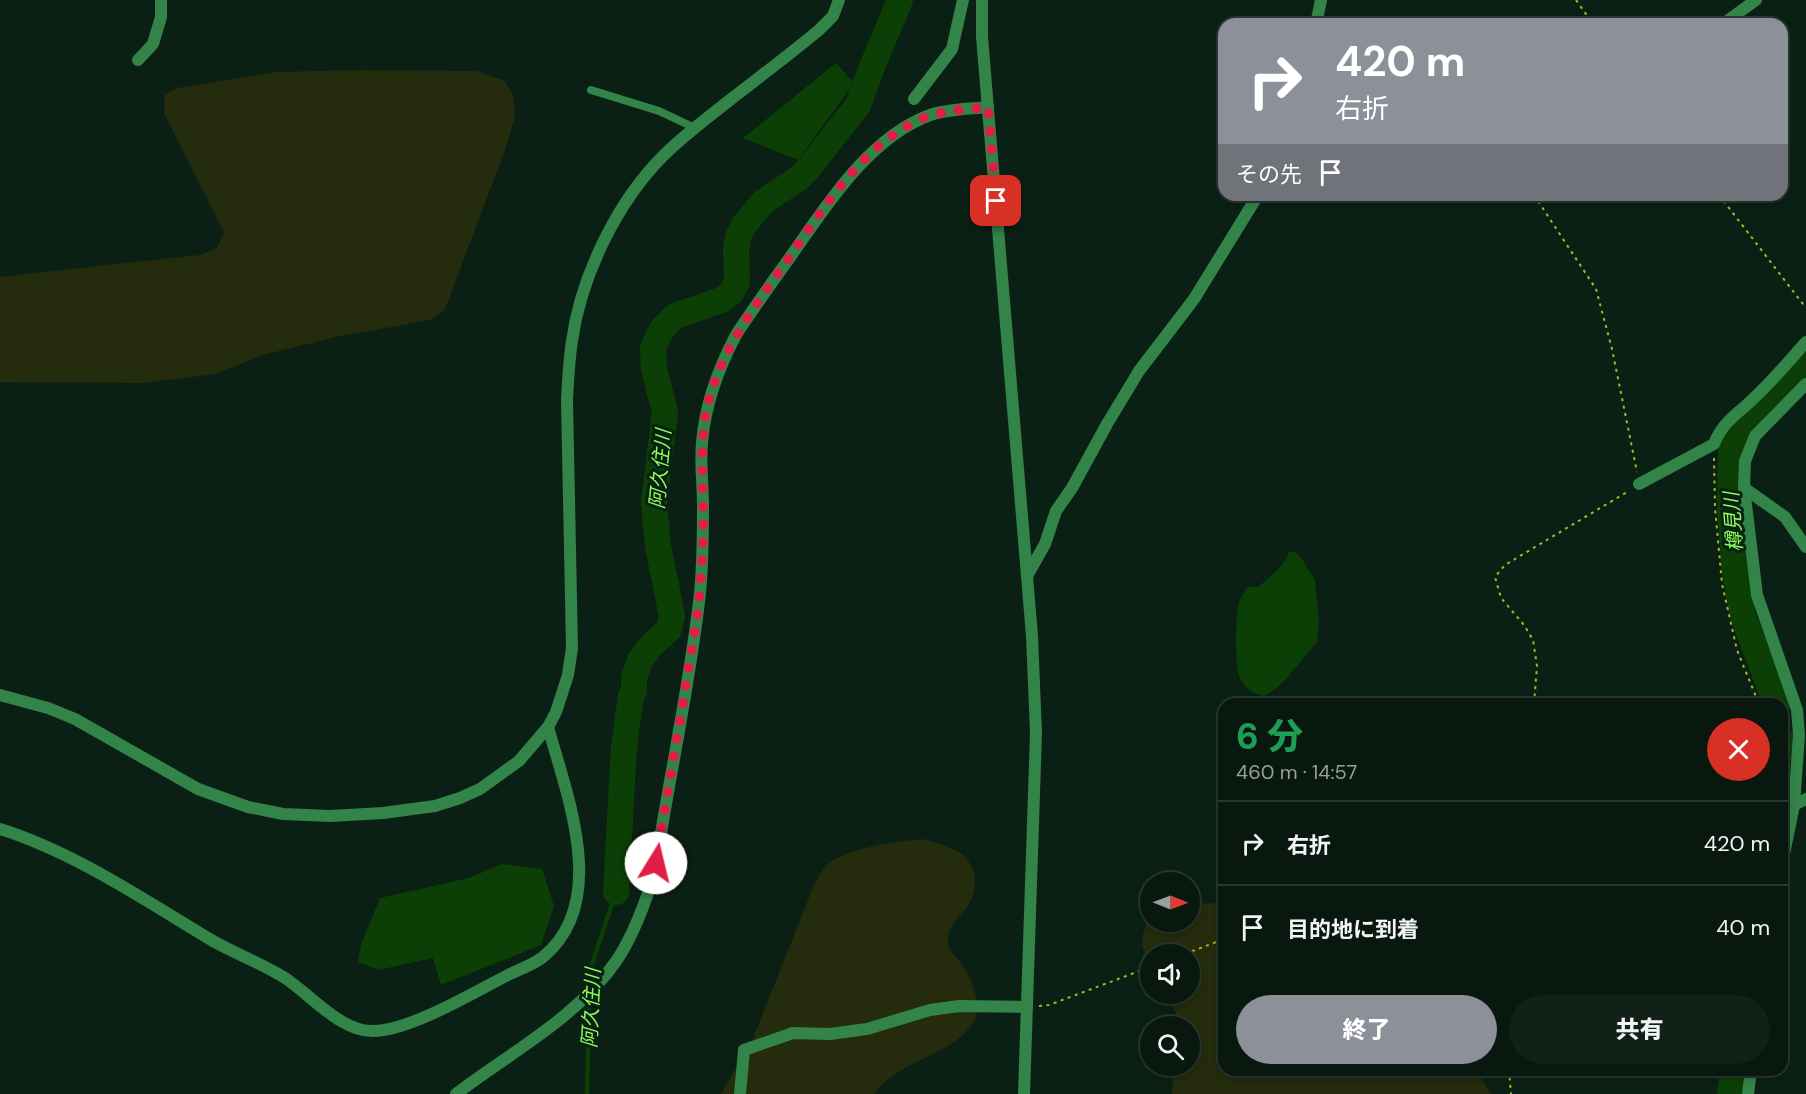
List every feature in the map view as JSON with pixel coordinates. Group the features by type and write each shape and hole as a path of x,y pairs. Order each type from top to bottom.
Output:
{"street":[{"path":"138,60 153,44 161,17 161,0"},
{"path":"0,695 48,708 75,719 198,789 248,807 284,814 330,816 383,813 435,806 480,789 519,761 548,727 562,696 572,648 567,400 572,338 591,271 619,213 662,157 819,30 832,15 839,0"},
{"path":"914,99 952,49 963,0"},
{"path":"982,0 982,37 1032,636 1036,734 1024,1094"},
{"path":"1317,18 1321,0"},
{"path":"1731,18 1756,0"},
{"path":"456,1094 573,1009 601,981 617,960 644,906 654,876 699,601 703,543 701,466 706,414 724,359 736,335 835,195 860,164 876,149 903,129 931,115 988,107"},
{"path":"1027,576 1045,544 1056,511 1072,488 1134,380 1194,299 1254,201"},
{"path":"1639,484 1714,444 1718,434 1730,418 1752,400 1806,342"},
{"path":"1788,798 1799,735 1797,710 1758,596 1744,488 1744,461 1755,436 1806,384"},
{"path":"1744,488 1785,517 1806,547"},
{"path":"0,829 51,849 92,870 216,943 285,978 343,1022 359,1030 384,1031 415,1021 454,1003 542,958 570,924 577,903 579,861 576,827 548,727"},
{"path":"1788,804 1806,799"},
{"path":"740,1094 744,1050 793,1033 830,1034 867,1029 930,1010 959,1006 1027,1007"},
{"path":"1748,1094 1750,1076"}],"lane":[{"path":"591,90 658,111 695,128"}],"path":[{"path":"1576,0 1589,18"},
{"path":"1534,698 1537,666 1533,640 1502,598 1495,577 1505,565 1639,484 1612,349 1596,289 1538,201"},
{"path":"1724,201 1806,308"},
{"path":"1714,444 1714,508 1722,584 1737,650 1757,698"},
{"path":"1200,948 1218,941"},
{"path":"1027,1007 1049,1005 1140,971"},
{"path":"1510,1076 1511,1094"}],"shaded area":[{"path":"836,63 854,83 798,160 743,138"},
{"path":"476,71 505,81 513,95 515,116 505,150 445,309 430,320 336,337 263,355 216,374 143,383 0,382 0,277 200,255 217,248 224,232 164,113 165,95 177,88 276,72"},
{"path":"1289,552 1295,552 1302,559 1315,580 1319,623 1317,642 1286,679 1264,696 1248,688 1239,674 1236,640 1238,607 1247,587 1259,587 1280,567"},
{"path":"922,839 944,845 963,855 974,874 973,896 948,935 949,948 965,969 975,993 977,1009 973,1023 952,1043 897,1073 874,1094 721,1094 752,1041 814,885 825,867 836,859 859,850"},
{"path":"502,864 542,869 554,906 541,945 441,985 433,958 378,970 358,962 361,945 380,898 469,878"},
{"path":"1218,903 1218,1076 1480,1076 1491,1094 1172,1094 1173,1076 1200,1076 1200,1016 1176,1016 1172,1004 1200,1004 1200,944 1142,944 1144,932 1200,932 1200,904"}],"waterway":[{"name":"阿久住川","path":"616,892 624,746 631,696 634,691 634,678 640,660 669,629 672,616 658,546 654,503 665,412 654,369 653,348 662,329 675,316 721,300 731,293 737,282 736,249 738,237 744,225 763,202 799,178 808,169 858,105 900,0"},
{"name":"樽見川","path":"1774,698 1742,613 1734,565 1730,507 1731,452 1735,432 1806,365"},
{"name":"阿久住川","path":"589,989 589,973 616,892"},
{"name":"阿久住川","path":"587,1094 589,998"},
{"name":"樽見川","path":"1730,1094 1732,1076"}],"route":[{"path":"656,863 699,601 703,505 701,466 706,414 724,359 736,335 807,232 860,164 876,149 917,121 950,111 988,107 996,201"}]}
